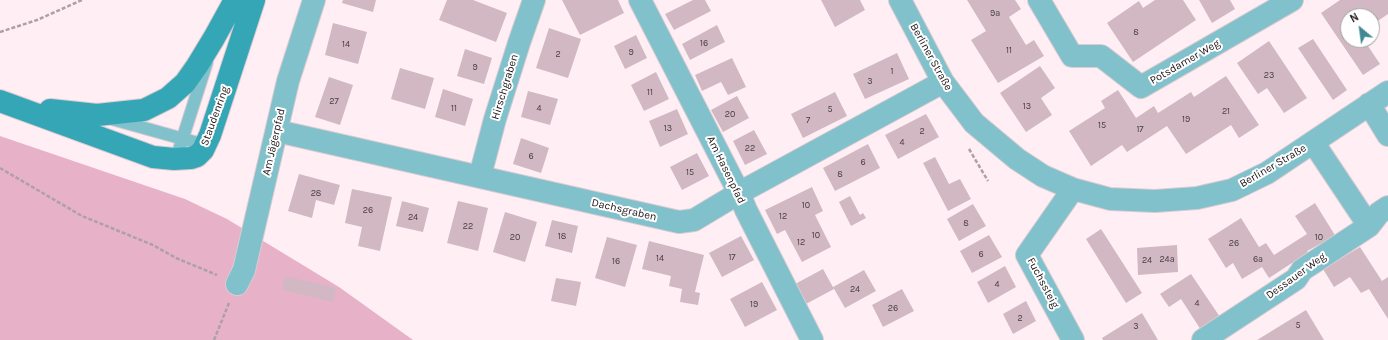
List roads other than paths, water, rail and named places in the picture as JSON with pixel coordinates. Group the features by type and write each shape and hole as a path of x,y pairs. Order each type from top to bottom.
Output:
{"main road":[{"name":"Staudenring","path":"4,102 61,112 97,115 144,110 168,98 185,83 214,38 235,0"},
{"name":"Staudenring","path":"4,102 153,157 176,159 197,156 203,150 215,121 254,0"}],"street":[{"name":"Am Jägerpfad","path":"237,284 244,270 288,81 314,0"},
{"name":"Hirschgraben","path":"480,176 495,119 534,0"},
{"name":"Am Hasenpfad","path":"640,0 739,192 746,210 812,340"},
{"name":"Berliner Straße","path":"900,0 943,82 974,124 1017,159 1043,176 1073,189 1110,198 1155,201 1197,198 1232,190 1267,173 1388,92"},
{"name":"Potsdamer Weg","path":"1039,0 1072,56 1101,56 1141,87 1292,0"},
{"name":"Dachsgraben","path":"277,131 679,222 694,220 739,192 943,82"},
{"path":"1369,104 1388,136"},
{"path":"1313,142 1369,226"},
{"name":"Fuchssteig","path":"1073,189 1027,255 1073,340"},
{"name":"Dessauer Weg","path":"1203,340 1296,279 1302,270 1369,226 1379,213 1388,207"}],"lane":[{"path":"176,159 184,138 214,38"},
{"path":"97,115 205,145"}]}
